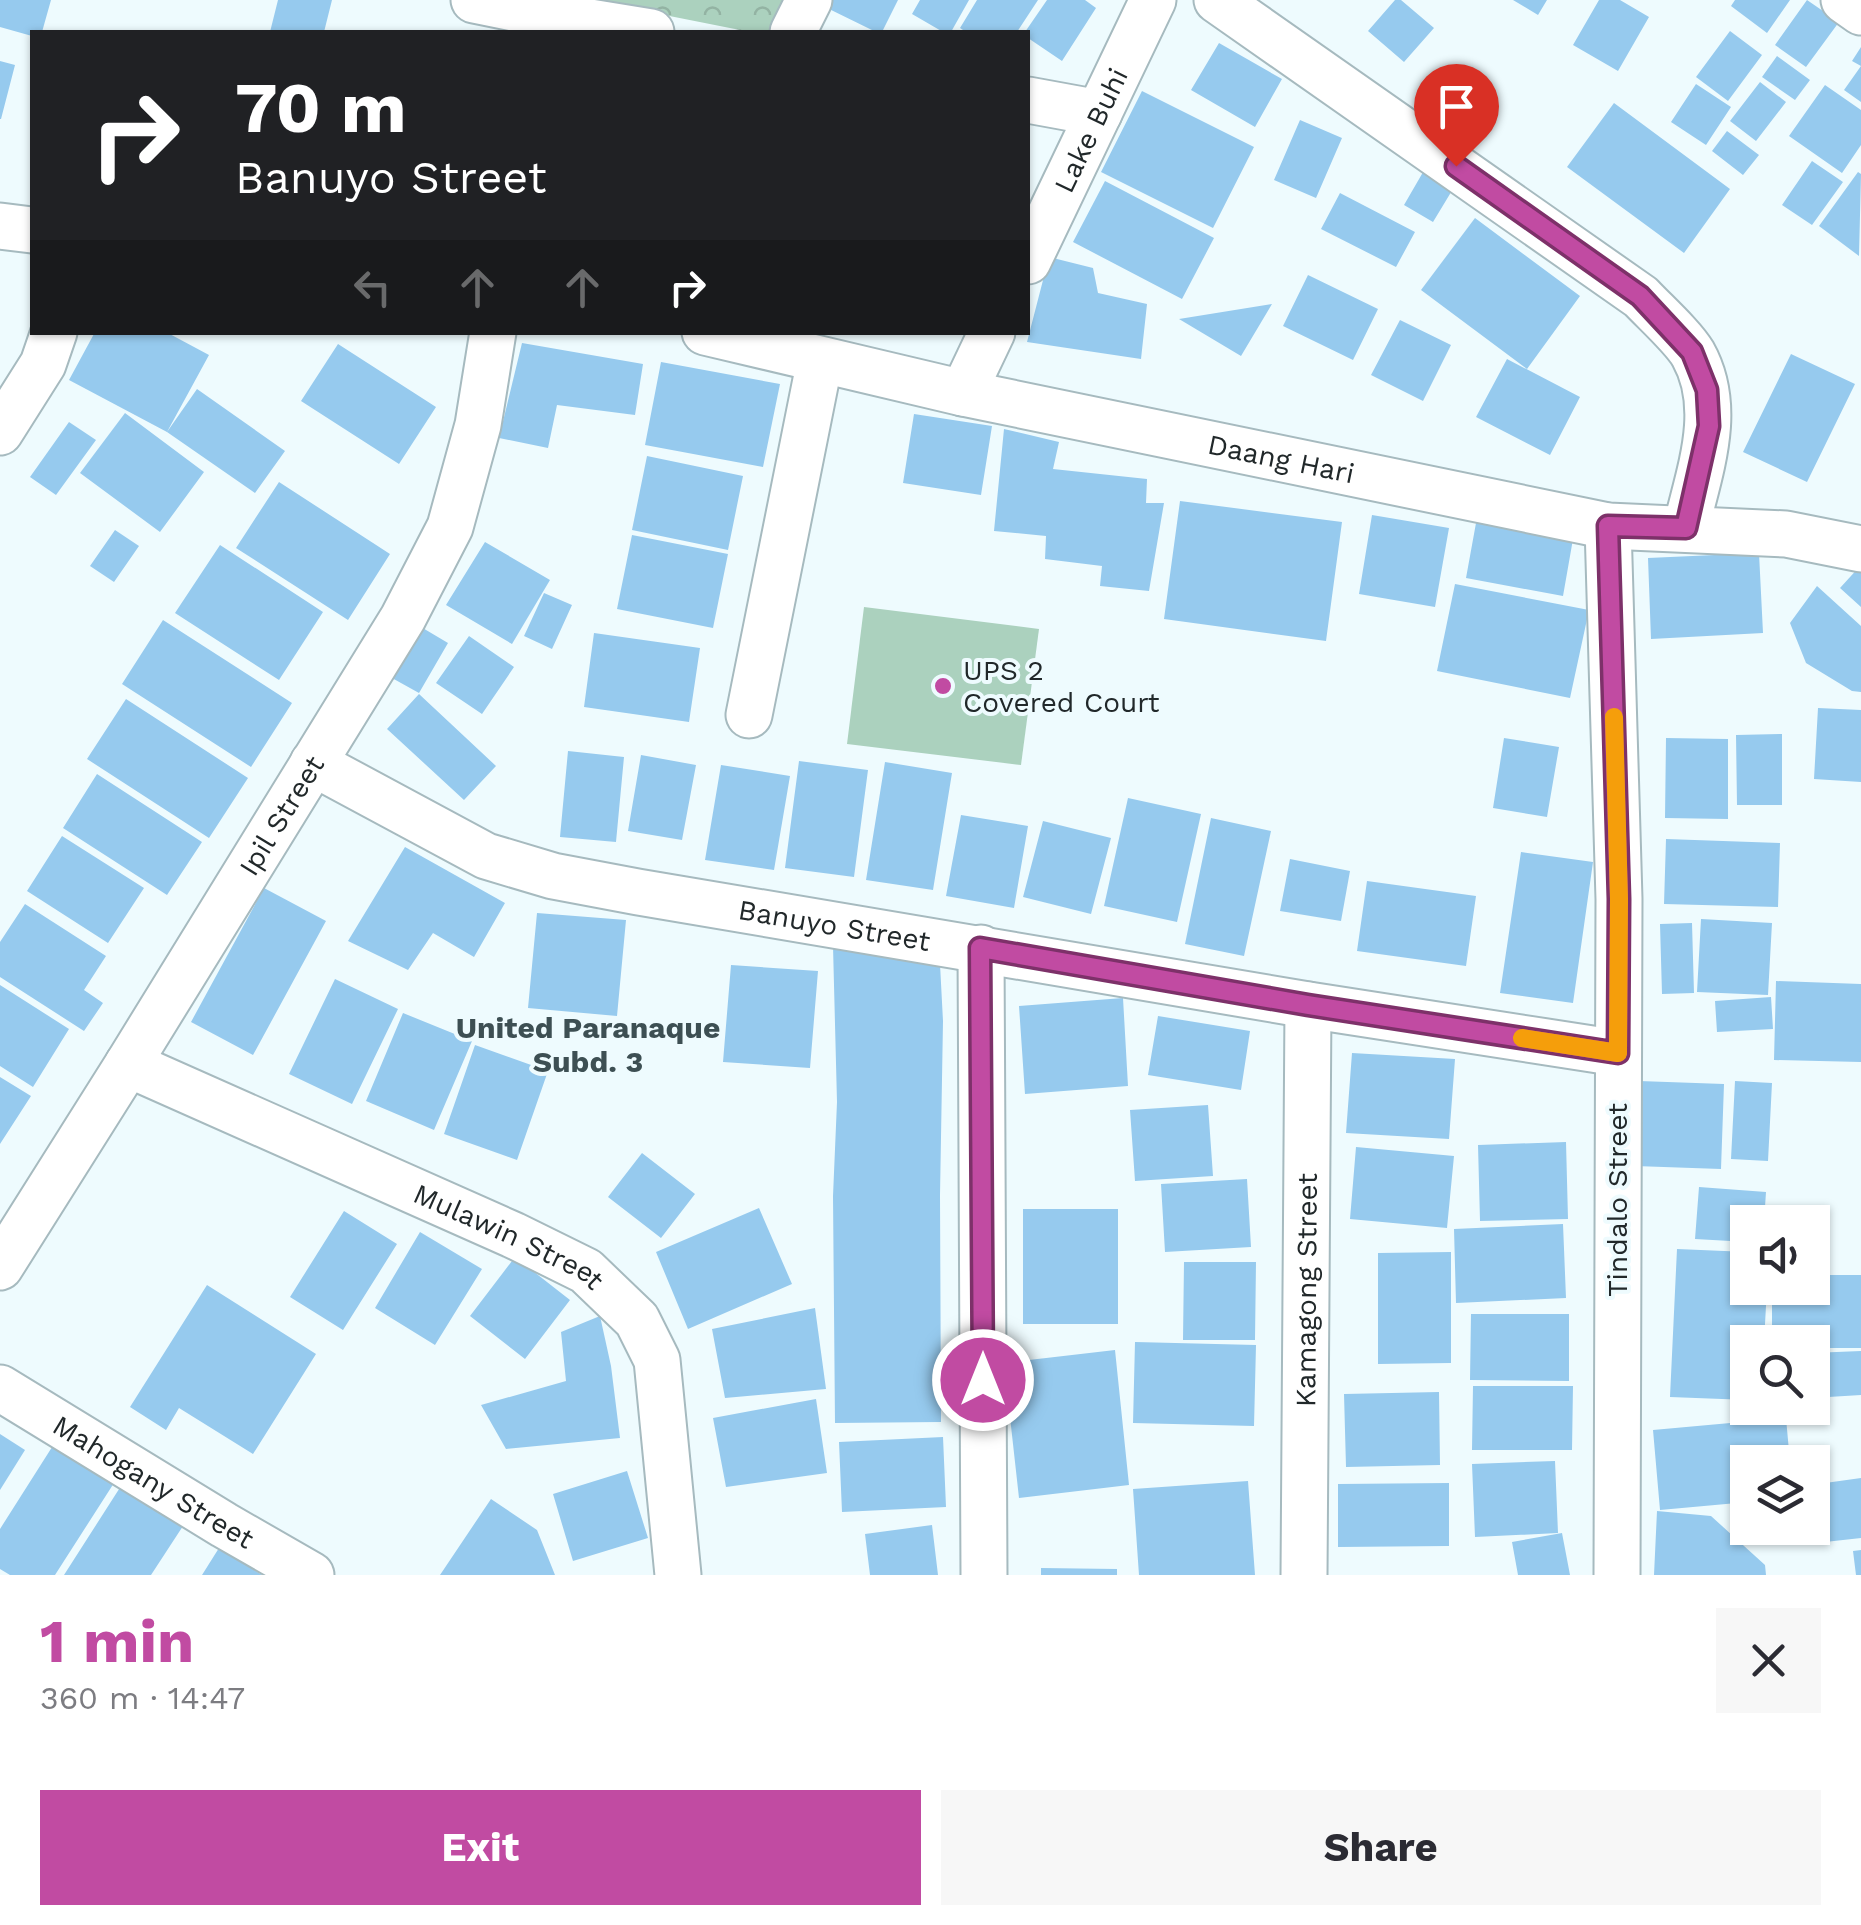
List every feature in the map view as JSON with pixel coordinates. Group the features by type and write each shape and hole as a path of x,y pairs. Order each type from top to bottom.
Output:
{"street":[{"path":"474,0 638,30"},
{"path":"794,30 809,0"},
{"name":"Lake Buhi","path":"1030,256 1153,0"},
{"path":"1217,0 1640,296 1692,352 1707,390 1709,426 1686,528"},
{"path":"1844,0 1861,12"},
{"path":"1030,100 1099,113"},
{"path":"0,226 30,230"},
{"path":"0,432 44,364 53,335"},
{"name":"Ipil Street","path":"0,1267 403,618 450,527 478,425 493,335"},
{"name":"Daang Hari","path":"716,335 963,393 1608,526 1786,534 1861,550"},
{"path":"963,393 991,335"},
{"path":"749,716 820,360"},
{"name":"Tindalo Street","path":"1608,526 1619,899 1617,1575"},
{"name":"Banuyo Street","path":"313,763 486,856 553,876 1308,1005 1618,1053"},
{"path":"980,948 984,1575"},
{"name":"Kamagong Street","path":"1304,1575 1308,1005"},
{"name":"Mulawin Street","path":"128,1064 586,1271 637,1320 657,1360 678,1575"},
{"name":"Mahogany Street","path":"0,1388 310,1575"}],"green space":[{"path":"589,0 788,0 772,30 740,30"},
{"name":"UPS 2 Covered Court","path":"864,607 1039,629 1021,765 847,744"}],"building":[{"path":"0,0 51,0 43,30 30,30 30,35 0,27"},
{"path":"278,0 332,0 324,30 270,30"},
{"path":"829,0 898,0 883,30 872,30 825,7"},
{"path":"920,0 969,0 952,30 940,30 912,14"},
{"path":"977,0 1038,0 1018,30 960,28"},
{"path":"1047,0 1085,0 1096,8 1062,61 1030,39 1030,30 1026,30"},
{"path":"1395,0 1401,0 1434,28 1404,62 1368,31"},
{"path":"1513,0 1547,0 1538,15"},
{"path":"1599,0 1620,0 1649,17 1618,71 1573,45"},
{"path":"1735,0 1790,0 1767,33 1731,6"},
{"path":"1807,0 1839,22 1806,67 1775,45"},
{"path":"1730,31 1762,55 1728,101 1696,77"},
{"path":"1219,43 1282,79 1255,127 1191,90"},
{"path":"1861,47 1861,66 1852,61"},
{"path":"1777,56 1810,80 1795,100 1762,77"},
{"path":"0,61 15,65 1,119 0,119"},
{"path":"1861,66 1861,102 1844,90"},
{"path":"1760,82 1786,102 1756,141 1730,121"},
{"path":"1696,84 1731,107 1706,145 1671,122"},
{"path":"1825,85 1861,110 1861,145 1842,173 1789,136"},
{"path":"1142,91 1254,147 1213,228 1101,172"},
{"path":"1614,103 1730,189 1684,253 1567,167"},
{"path":"1300,120 1342,138 1316,198 1274,180"},
{"path":"1727,131 1759,155 1743,175 1712,151"},
{"path":"1812,161 1843,182 1812,225 1782,205"},
{"path":"1426,167 1456,184 1433,222 1404,205"},
{"path":"1858,172 1861,174 1859,256 1819,226"},
{"path":"1105,181 1214,238 1182,299 1073,242"},
{"path":"1340,193 1415,232 1396,267 1321,229"},
{"path":"1475,218 1580,296 1527,369 1421,290"},
{"path":"1049,257 1093,268 1098,293 1147,304 1141,359 1027,342"},
{"path":"1308,275 1378,309 1353,360 1283,326"},
{"path":"1272,304 1241,356 1179,319"},
{"path":"1400,320 1451,345 1423,401 1371,375"},
{"path":"93,335 172,335 209,355 167,432 69,380"},
{"path":"522,343 643,364 635,415 557,405 548,448 499,438"},
{"path":"338,344 436,407 399,464 301,401"},
{"path":"1791,354 1855,384 1807,482 1743,452"},
{"path":"1507,359 1580,397 1550,455 1476,417"},
{"path":"661,362 780,384 763,467 645,445"},
{"path":"197,389 285,451 255,493 167,432"},
{"path":"125,413 204,472 160,532 80,473"},
{"path":"914,414 992,426 981,495 903,483"},
{"path":"69,422 96,440 56,495 30,477"},
{"path":"1004,429 1059,442 1053,469 1147,479 1146,503 1164,503 1149,591 1100,586 1102,566 1045,559 1046,536 994,531"},
{"path":"647,456 743,476 728,550 632,530"},
{"path":"279,482 390,554 348,620 236,548"},
{"path":"1180,501 1342,522 1326,641 1164,619"},
{"path":"1372,515 1449,528 1435,607 1359,594"},
{"path":"1476,523 1573,539 1563,596 1466,578"},
{"path":"115,530 139,546 114,582 90,566"},
{"path":"632,535 728,554 713,628 617,609"},
{"path":"485,542 550,580 512,644 446,605"},
{"path":"220,545 323,612 279,680 175,613"},
{"path":"1759,553 1763,633 1651,639 1648,558"},
{"path":"1861,565 1861,607 1840,588"},
{"path":"1455,584 1589,610 1570,698 1437,671"},
{"path":"1817,586 1861,626 1861,692 1852,691 1806,663 1790,623"},
{"path":"544,593 572,605 552,649 524,636"},
{"path":"163,620 292,703 251,767 122,684"},
{"path":"421,627 448,643 419,693 392,678"},
{"path":"594,633 700,648 689,722 584,707"},
{"path":"469,636 514,667 482,714 436,683"},
{"path":"419,694 496,766 464,800 387,729"},
{"path":"126,699 248,778 209,838 87,759"},
{"path":"1818,708 1861,710 1861,782 1814,779"},
{"path":"1782,734 1782,805 1737,805 1736,735"},
{"path":"1504,738 1559,747 1547,817 1493,808"},
{"path":"1666,738 1728,739 1728,819 1665,818"},
{"path":"568,751 624,757 616,842 560,837"},
{"path":"641,755 696,765 682,840 628,831"},
{"path":"799,761 868,770 854,877 785,868"},
{"path":"885,762 952,773 933,890 866,880"},
{"path":"721,765 790,776 774,870 705,860"},
{"path":"97,774 202,842 167,895 63,828"},
{"path":"1128,798 1201,814 1177,922 1104,906"},
{"path":"961,815 1028,826 1014,908 946,896"},
{"path":"1211,818 1271,831 1244,956 1185,944"},
{"path":"1043,821 1111,838 1091,914 1023,897"},
{"path":"62,836 144,888 108,943 27,891"},
{"path":"1666,839 1780,843 1778,907 1664,904"},
{"path":"405,847 505,903 474,957 433,933 408,970 348,941"},
{"path":"1521,852 1593,862 1573,1003 1500,993"},
{"path":"1290,859 1350,871 1341,921 1280,911"},
{"path":"1367,881 1476,896 1466,966 1357,951"},
{"path":"264,888 326,921 253,1055 191,1022"},
{"path":"25,904 106,956 84,990 103,1003 84,1031 0,977 0,942"},
{"path":"537,913 626,920 617,1016 528,1008"},
{"path":"1701,919 1772,923 1768,995 1697,992"},
{"path":"1692,923 1694,993 1662,994 1660,924"},
{"path":"939,945 943,1021 941,1422 835,1423 833,1196 837,1102 833,946"},
{"path":"731,965 818,971 810,1068 723,1062"},
{"path":"335,979 398,1009 352,1104 289,1074"},
{"path":"1776,981 1861,984 1861,1062 1774,1060"},
{"path":"0,985 69,1029 33,1087 0,1066"},
{"path":"1771,997 1773,1029 1717,1032 1715,1001"},
{"path":"1123,998 1128,1086 1025,1094 1019,1006"},
{"path":"403,1013 472,1041 434,1130 366,1101"},
{"path":"1158,1016 1250,1031 1241,1090 1148,1075"},
{"path":"475,1045 548,1071 517,1160 444,1134"},
{"path":"1352,1053 1455,1059 1449,1139 1346,1133"},
{"path":"0,1077 31,1096 0,1144"},
{"path":"1639,1081 1724,1084 1721,1169 1635,1166"},
{"path":"1735,1081 1772,1083 1768,1161 1731,1159"},
{"path":"1208,1105 1213,1176 1135,1181 1130,1110"},
{"path":"1566,1142 1568,1219 1480,1221 1478,1145"},
{"path":"1356,1147 1454,1156 1447,1228 1350,1219"},
{"path":"642,1153 695,1194 661,1238 608,1197"},
{"path":"1247,1179 1251,1247 1165,1252 1161,1184"},
{"path":"1699,1187 1766,1192 1765,1205 1730,1205 1730,1241 1695,1239"},
{"path":"759,1208 792,1284 688,1329 656,1252"},
{"path":"1023,1209 1118,1209 1118,1324 1023,1324"},
{"path":"344,1211 397,1244 343,1330 290,1297"},
{"path":"1563,1224 1566,1298 1456,1303 1454,1229"},
{"path":"420,1232 482,1269 435,1345 375,1308"},
{"path":"1677,1249 1730,1251 1730,1305 1766,1305 1765,1325 1730,1325 1730,1399 1670,1397"},
{"path":"1451,1252 1451,1363 1378,1364 1378,1253"},
{"path":"515,1257 570,1300 525,1359 470,1316"},
{"path":"1184,1262 1256,1262 1255,1340 1183,1340"},
{"path":"1830,1275 1861,1275 1861,1348 1830,1348 1830,1325 1772,1325 1772,1305 1830,1305"},
{"path":"207,1285 316,1354 253,1454 179,1408 166,1430 130,1407"},
{"path":"815,1308 826,1389 725,1398 712,1329"},
{"path":"1471,1314 1569,1314 1569,1381 1470,1380"},
{"path":"600,1316 620,1438 506,1449 481,1405 566,1381 561,1332"},
{"path":"1135,1342 1256,1345 1254,1426 1133,1423"},
{"path":"1115,1350 1129,1485 1019,1498 1004,1363"},
{"path":"1861,1351 1861,1395 1830,1397 1830,1352"},
{"path":"1473,1386 1573,1386 1572,1450 1472,1450"},
{"path":"1439,1392 1440,1465 1346,1467 1344,1394"},
{"path":"816,1399 827,1473 726,1487 713,1418"},
{"path":"1730,1423 1787,1425 1788,1445 1730,1445 1730,1504 1660,1510 1653,1430"},
{"path":"0,1434 25,1450 0,1490"},
{"path":"943,1437 946,1507 842,1512 839,1442"},
{"path":"54,1444 114,1483 55,1575 10,1575 0,1569 0,1529"},
{"path":"1555,1461 1558,1533 1475,1537 1472,1464"},
{"path":"627,1471 648,1538 573,1561 553,1494"},
{"path":"1861,1478 1861,1538 1830,1541 1830,1482"},
{"path":"1248,1481 1255,1575 1139,1575 1133,1489"},
{"path":"1449,1483 1449,1546 1338,1547 1338,1484"},
{"path":"121,1486 183,1526 151,1575 64,1575"},
{"path":"491,1499 537,1530 555,1575 440,1575"},
{"path":"1657,1511 1711,1516 1730,1533 1730,1545 1743,1545 1765,1565 1766,1575 1654,1575"},
{"path":"932,1525 938,1575 870,1575 865,1534"},
{"path":"1562,1533 1570,1575 1518,1575 1512,1542"},
{"path":"219,1548 262,1575 202,1575"},
{"path":"1861,1550 1861,1575 1856,1575 1853,1551"},
{"path":"1041,1568 1117,1569 1117,1575 1041,1575"}],"slow traffic":[{"path":"1522,1038 1618,1053 1614,717"}],"place":[{"name":"UPS 2 Covered Court","path":"943,686"}],"district":[{"name":"United Paranaque Subd. 3","path":"588,1044"}],"route":[{"path":"983,1380 980,948 1618,1053 1619,899 1608,526 1686,528 1709,426 1707,390 1692,352 1640,296 1456,166"}]}
